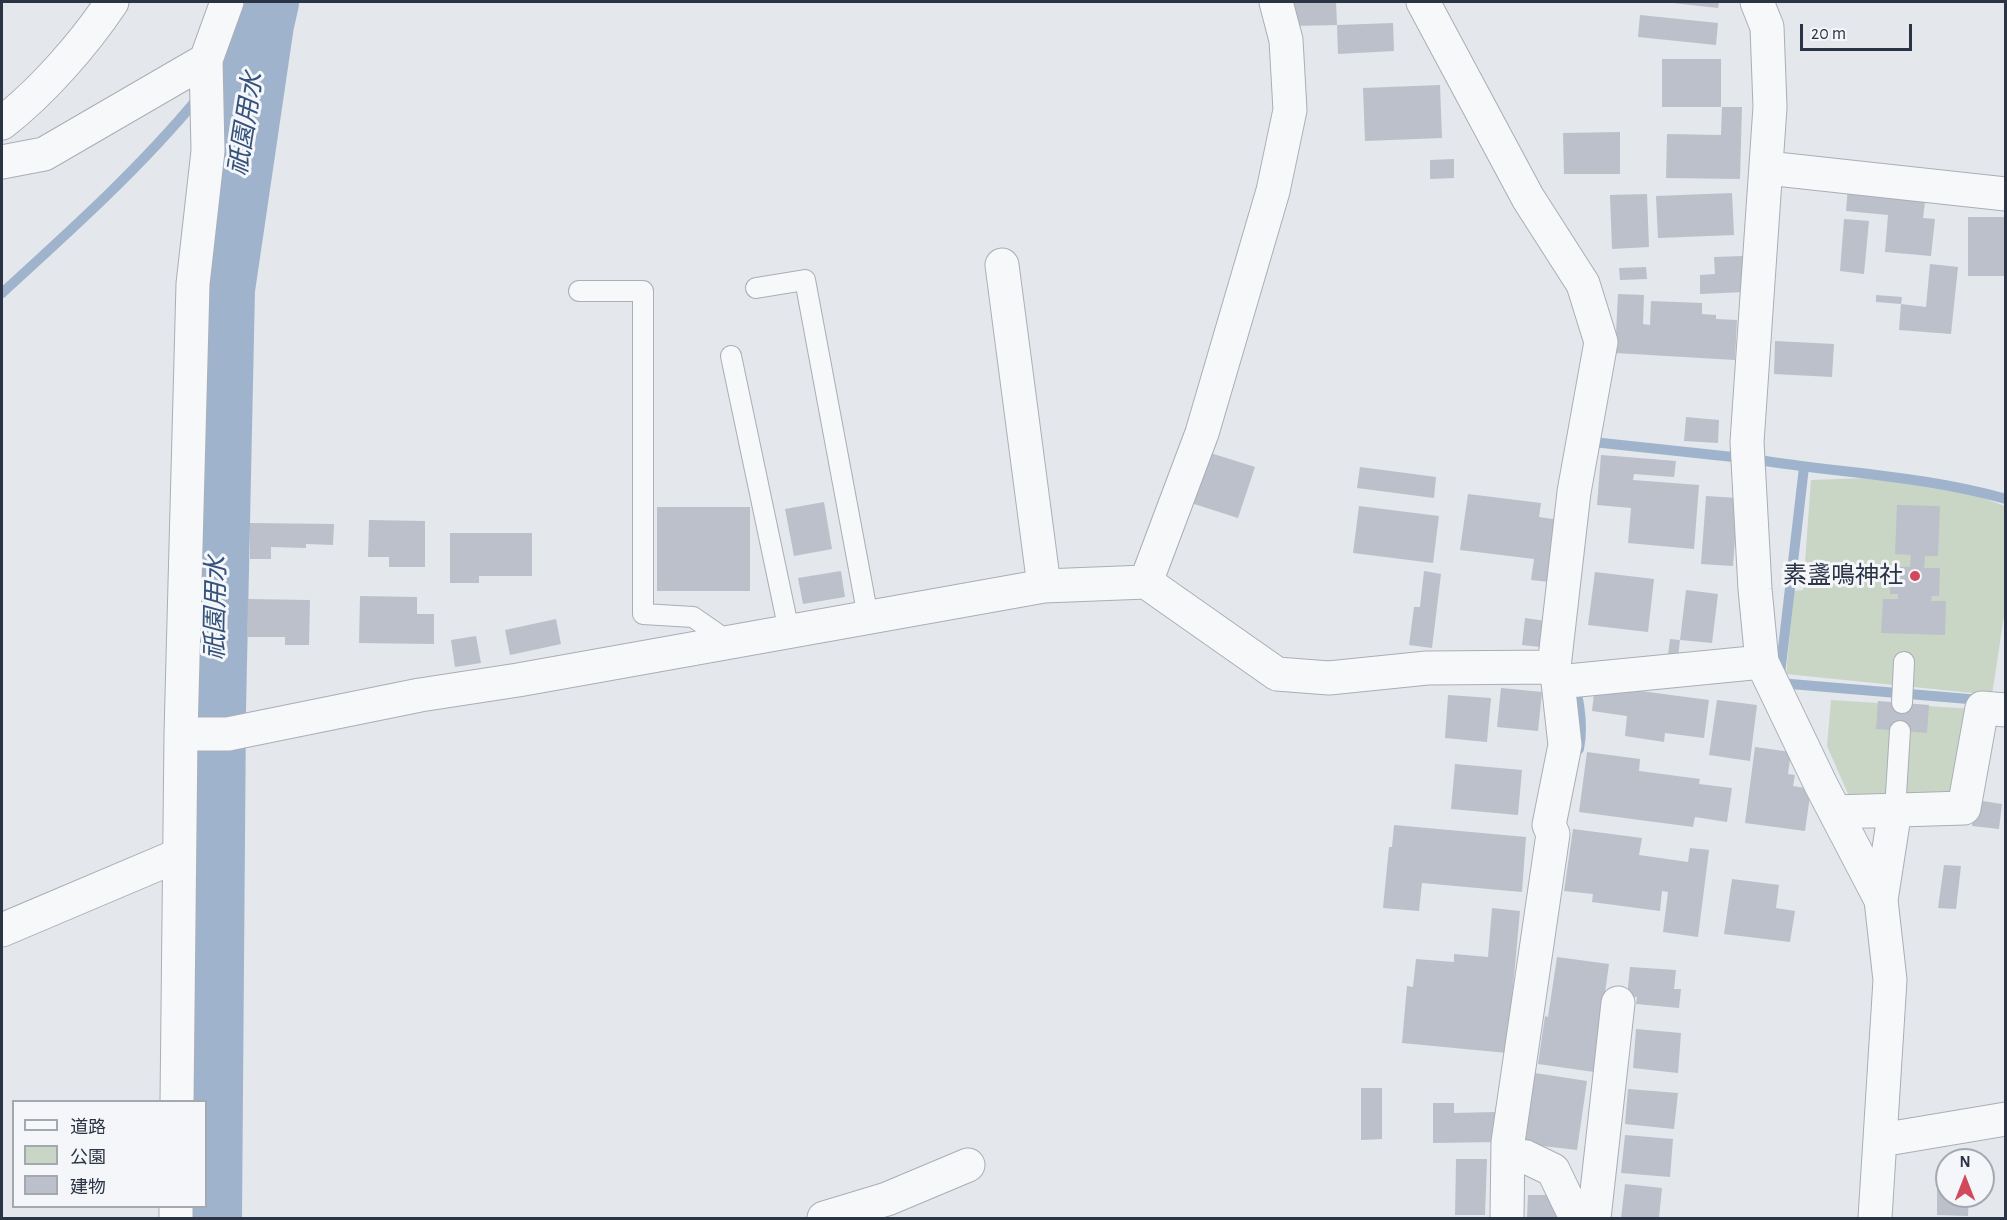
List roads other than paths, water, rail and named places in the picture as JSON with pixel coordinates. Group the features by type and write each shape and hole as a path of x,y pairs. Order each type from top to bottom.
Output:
{"street":[{"path":"2,123 23,107 93,31 112,2"},
{"path":"177,1100 178,855 188,734 193,284 208,151 206,68 227,2"},
{"path":"1146,582 1202,433 1273,191 1290,110 1286,40 1276,2"},
{"path":"1423,2 1528,198 1583,284 1601,342 1574,492 1565,677 1565,745 1550,825 1553,834 1508,1142 1507,1218"},
{"path":"1757,2 1767,27 1770,107 1746,442 1762,662 1881,900"},
{"path":"2,162 44,154 206,68"},
{"path":"1767,168 2006,194"},
{"path":"1002,266 1044,586"},
{"path":"188,734 228,734 420,695 1044,586 1146,582 1277,674 1329,678 1426,668 1565,677 1762,662"},
{"path":"1835,812 1964,808 1982,708 2006,710"},
{"path":"1875,1218 1890,980 1881,900 1895,810"},
{"path":"2,930 178,855"},
{"path":"1594,1218 1618,1003"},
{"path":"1881,1140 2006,1119"},
{"path":"1509,1155 1526,1157 1553,1170 1576,1218"},
{"path":"824,1218 887,1199 968,1165"}],"lane":[{"path":"756,288 805,280 868,617"},
{"path":"579,291 643,291 643,614 693,617 729,642"},
{"path":"731,356 789,631"},
{"path":"1902,697 1904,662"},
{"path":"1895,810 1900,731"}],"waterway":[{"name":"祇園用水","path":"208,1218 212,710 221,289 265,2"},
{"path":"214,79 260,24"},
{"path":"2,293 128,175 198,98"},
{"path":"1593,442 1733,457"},
{"path":"1758,460 1914,480 2006,499"},
{"path":"1804,467 1779,683 1980,700"},
{"path":"1575,685 1580,717 1579,749"}],"place":[{"name":"素盞鳴神社","path":"1915,576"}]}
